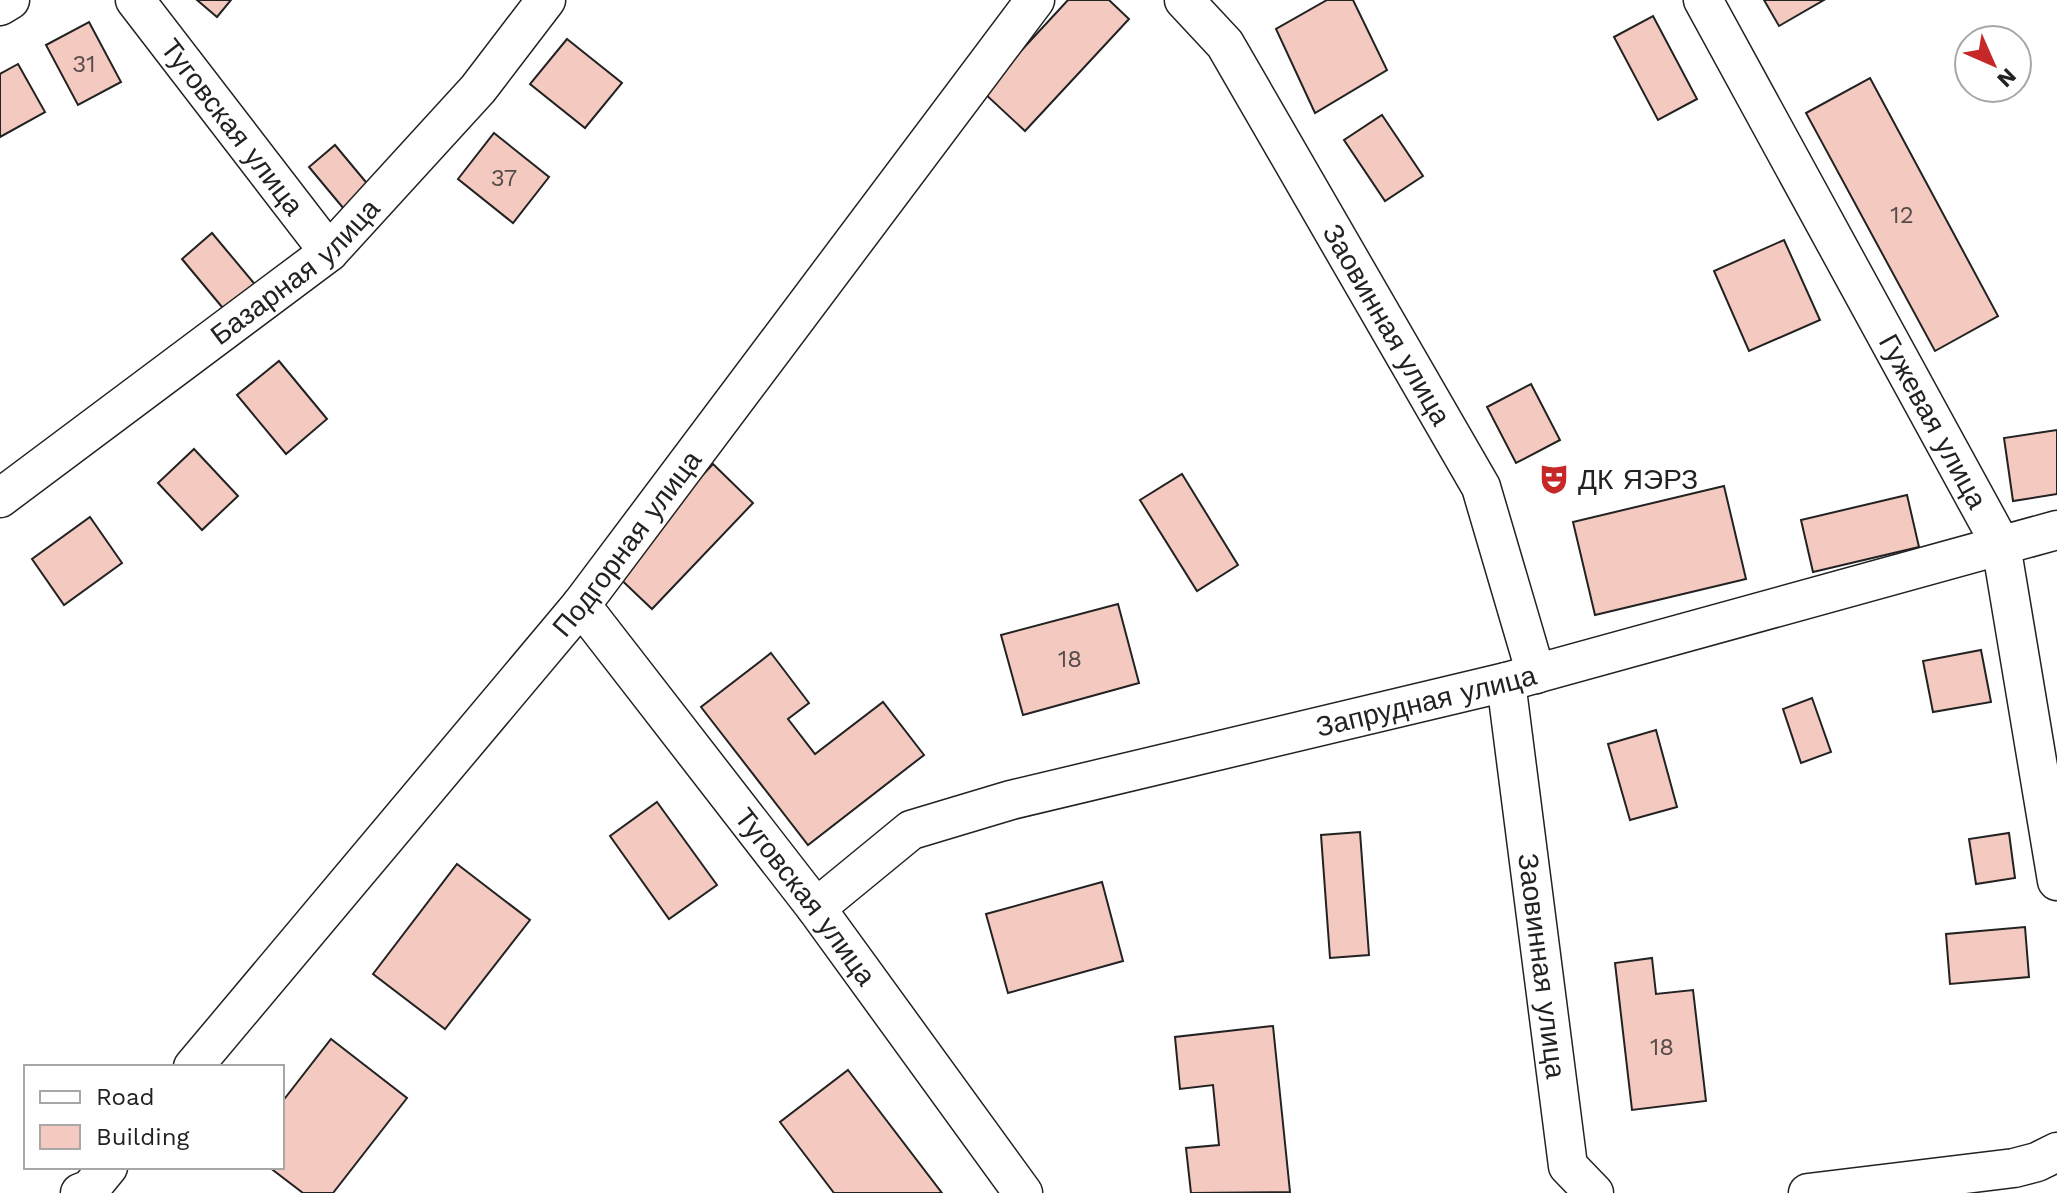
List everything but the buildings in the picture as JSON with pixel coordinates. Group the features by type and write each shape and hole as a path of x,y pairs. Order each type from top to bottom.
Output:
{"street":[{"path":"0,6 10,0"},
{"name":"Туговская улица","path":"135,0 329,252"},
{"name":"Базарная улица","path":"0,498 329,252 478,89 546,0"},
{"name":"Подгорная улица","path":"195,1065 581,605 1035,0"},
{"name":"Заовинная улица","path":"1184,0 1225,44 1481,487 1521,678 1568,1166 1594,1193"},
{"name":"Гужевая улица","path":"1703,0 2002,555 2057,881"},
{"name":"Запрудная улица","path":"816,908 911,830 1011,800 1521,678 2002,555 2057,530"},
{"path":"2002,555 2057,555"},
{"name":"Туговская улица","path":"581,605 816,908 1023,1193"},
{"path":"1808,1193 2014,1168 2057,1152"},
{"path":"80,1193 90,1189 106,1169"}],"place":[{"name":"ДК ЯЭРЗ","path":"1554,479"}]}
